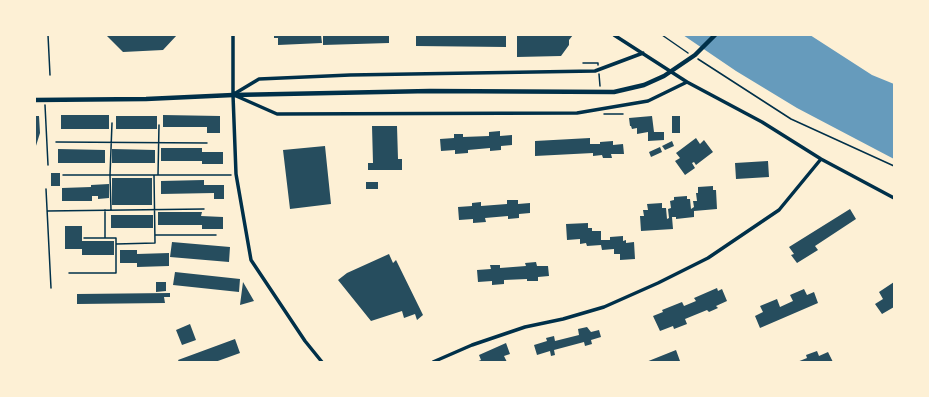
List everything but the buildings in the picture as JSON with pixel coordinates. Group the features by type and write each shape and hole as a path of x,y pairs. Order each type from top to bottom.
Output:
{"main road":[{"path":"35,100 132,99 233,95 430,91 614,92 644,85 664,76 695,55 715,35"}],"street":[{"path":"233,35 233,95 236,175 251,260 305,341 322,362"},
{"path":"614,35 687,82 762,122 821,159 894,198"},
{"path":"233,95 259,79 595,71 643,53"},
{"path":"233,95 277,114 577,113 648,101 687,82"},
{"path":"433,362 472,345 525,327 604,307 658,283 708,258 779,210 821,159"}],"path":[{"path":"48,35 50,75"},
{"path":"662,35 791,119 894,166"},
{"path":"45,100 48,165"},
{"path":"111,210 110,175 112,123"},
{"path":"158,125 158,175"},
{"path":"56,142 207,143"},
{"path":"63,175 236,175"},
{"path":"116,244 155,244 154,175"},
{"path":"46,189 51,288"},
{"path":"47,211 204,209"},
{"path":"105,210 105,238"},
{"path":"155,235 216,235"},
{"path":"69,273 116,273 116,238 84,238"}],"water":[{"path":"683,35 810,35 872,75 894,84 894,159 797,108 736,71"}]}
